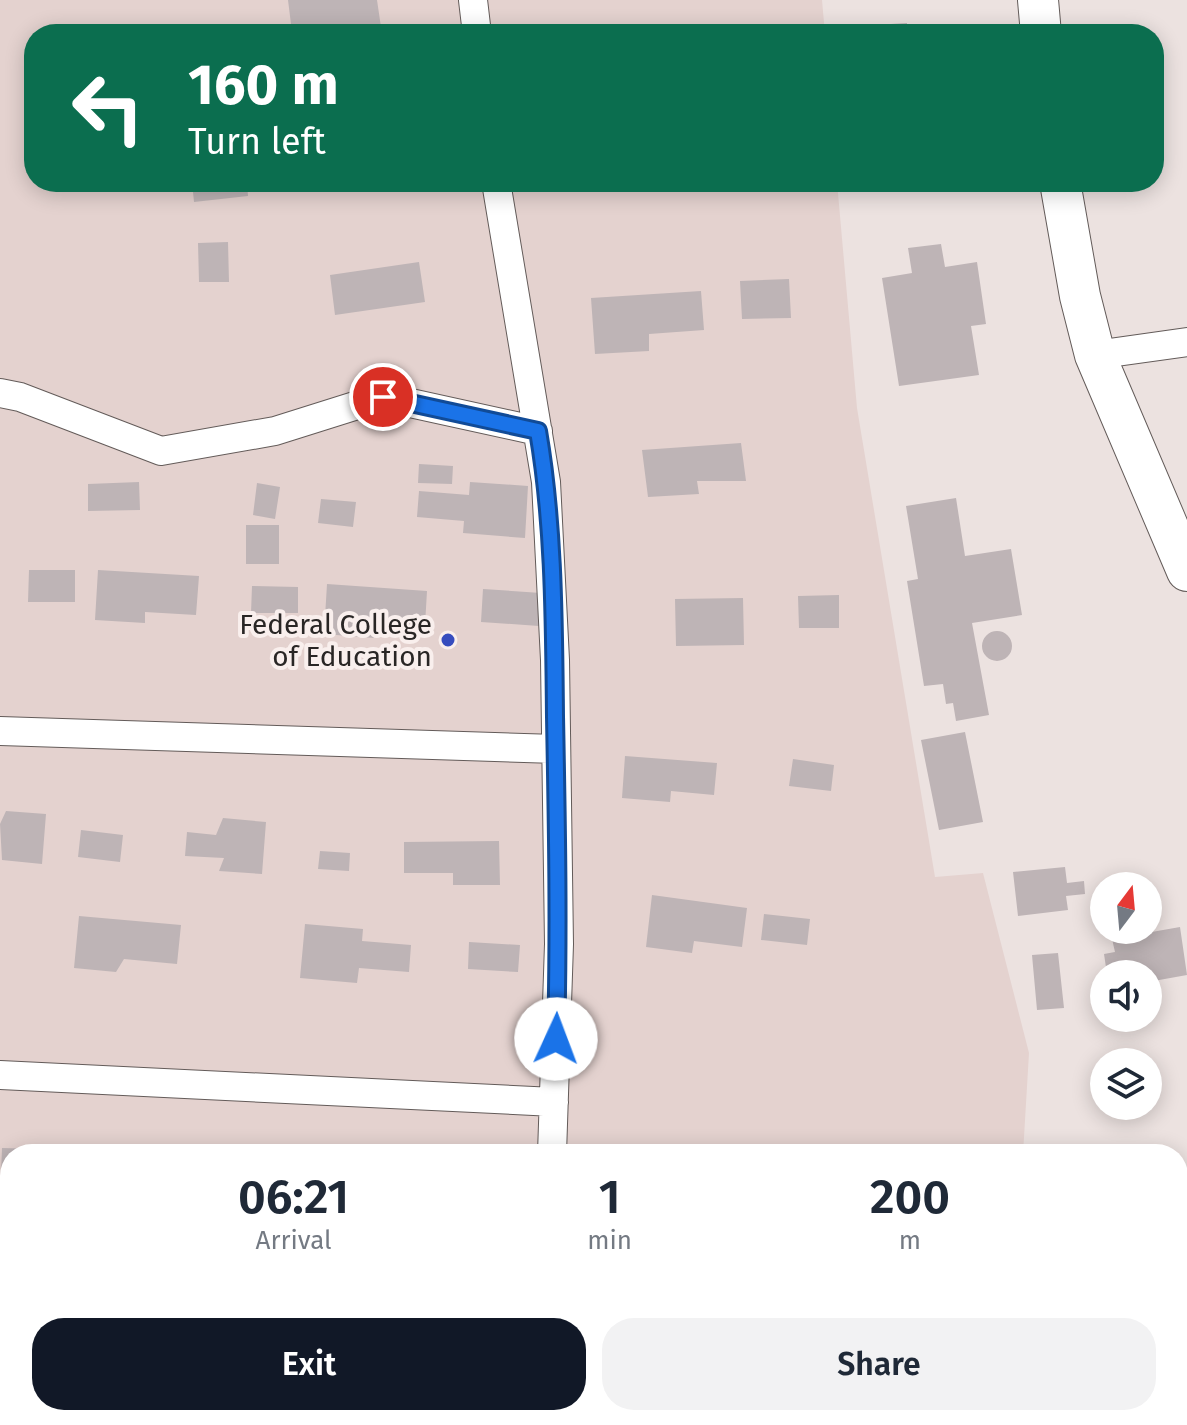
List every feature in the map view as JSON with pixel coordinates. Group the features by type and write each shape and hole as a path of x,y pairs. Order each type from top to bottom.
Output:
{"main road":[{"path":"1038,0 1040,24"},
{"path":"1062,192 1080,296 1095,355 1187,571"}],"street":[{"path":"473,0 476,24"},
{"path":"498,192 546,482 556,749 559,944 552,1144"},
{"path":"1095,355 1187,342"},
{"path":"0,393 20,397 161,451 275,431 383,397 538,431"},
{"path":"0,731 556,749"},
{"path":"0,1075 554,1102"}],"shaded area":[{"name":"Federal College of Education","path":"0,0 822,0 824,24 24,24 24,192 838,192 857,408 935,877 983,873 1029,1053 1024,1144 0,1144"}],"building":[{"path":"288,0 377,0 381,24 291,24"},
{"path":"193,192 248,192 248,196 194,202"},
{"path":"228,242 229,282 199,282 198,243"},
{"path":"941,244 945,267 977,262 986,324 971,326 979,375 899,386 882,278 912,273 908,248"},
{"path":"419,262 425,302 335,315 330,275"},
{"path":"789,279 791,318 742,319 740,281"},
{"path":"701,291 704,330 649,334 649,351 595,354 591,298"},
{"path":"741,443 746,481 697,481 699,494 648,497 642,450"},
{"path":"419,464 453,466 452,484 418,483"},
{"path":"139,482 140,510 88,511 88,484"},
{"path":"470,482 528,486 525,538 463,533 464,521 417,517 419,491 469,495"},
{"path":"257,483 280,487 275,519 253,515"},
{"path":"956,498 965,556 1011,549 1022,615 972,623 989,715 956,721 953,703 946,704 943,684 924,686 907,581 918,579 906,506"},
{"path":"321,499 356,502 353,527 318,523"},
{"path":"246,525 279,525 279,564 246,564"},
{"path":"29,570 75,570 75,602 28,602"},
{"path":"98,570 199,576 196,615 145,612 145,623 95,620"},
{"path":"327,584 427,591 425,625 375,622 374,638 324,634"},
{"path":"252,586 298,587 298,613 251,613"},
{"path":"483,589 541,593 539,626 481,622"},
{"path":"839,595 839,628 799,628 798,596"},
{"path":"743,598 744,645 676,646 675,599"},
{"path":"997,631 1008,635 1012,646 1008,657 997,661 986,657 982,646 986,635"},
{"path":"965,732 983,822 939,830 921,740"},
{"path":"625,756 717,763 714,795 671,791 670,802 622,798"},
{"path":"793,759 834,765 831,791 789,786"},
{"path":"6,811 46,814 42,864 2,860 0,824"},
{"path":"223,818 266,822 262,874 219,871 224,858 185,856 187,832 216,835"},
{"path":"81,830 123,835 120,862 78,857"},
{"path":"499,841 500,885 453,885 453,873 404,873 404,842"},
{"path":"320,851 350,853 349,871 318,869"},
{"path":"1065,867 1067,883 1084,881 1085,894 1066,896 1068,910 1018,916 1013,872"},
{"path":"652,895 747,908 742,947 694,941 692,953 646,947"},
{"path":"764,914 810,919 807,945 761,940"},
{"path":"79,916 181,925 177,964 124,959 116,972 74,968"},
{"path":"305,924 363,929 362,941 411,945 409,972 359,968 357,983 300,978"},
{"path":"1180,927 1187,975 1162,979 1162,960 1105,960 1104,954 1115,952 1113,944 1162,944 1162,930"},
{"path":"469,942 520,945 518,972 468,969"},
{"path":"1058,953 1064,1008 1037,1010 1032,955"}],"place":[{"name":"Federal College of Education","path":"448,640"}],"route":[{"path":"383,397 538,431 546,482 555,660 559,944 556,1039"}]}
